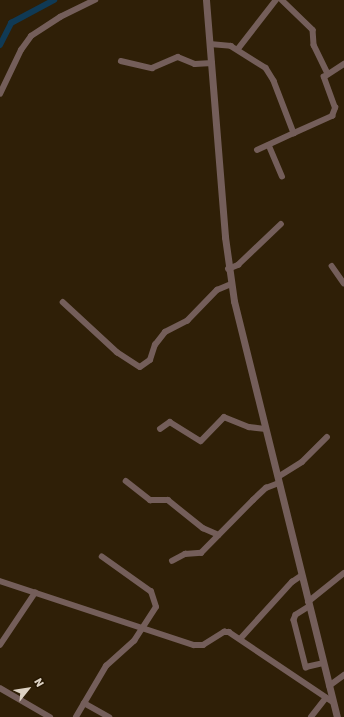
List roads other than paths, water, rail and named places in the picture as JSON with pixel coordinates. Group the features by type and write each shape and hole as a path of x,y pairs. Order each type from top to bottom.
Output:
{"street":[{"path":"0,94 21,50 31,36 60,17 96,0"},
{"path":"206,0 228,269 301,576 337,717"},
{"path":"238,49 276,0"},
{"path":"282,0 313,30 314,45 328,74"},
{"path":"210,44 226,44 238,49 266,68 270,74 294,133"},
{"path":"121,61 152,68 178,57 195,64 212,63"},
{"path":"257,150 269,146 332,116 334,108 324,77 344,64"},
{"path":"269,146 282,176"},
{"path":"228,269 238,265 281,224"},
{"path":"332,266 344,283"},
{"path":"63,302 117,352 140,368 150,360 155,345 165,332 187,321 217,290 231,284"},
{"path":"160,428 170,422 201,441 224,417 249,427 266,429"},
{"path":"172,561 185,554 201,554 266,488 302,462 327,437"},
{"path":"126,481 150,500 168,500 203,528 219,535"},
{"path":"76,717 106,666 128,647 143,628 156,607 155,598 151,592 102,557"},
{"path":"323,663 306,667 294,620 296,614 344,573"},
{"path":"241,638 292,582 301,576"},
{"path":"0,580 35,593 194,645 203,645 224,632 230,632 241,638 333,702"},
{"path":"0,645 35,593"},
{"path":"329,686 344,675"},
{"path":"0,688 50,717"},
{"path":"311,717 326,698"},
{"path":"84,703 109,717"}],"waterway":[{"path":"0,45 11,23 54,0"}]}
